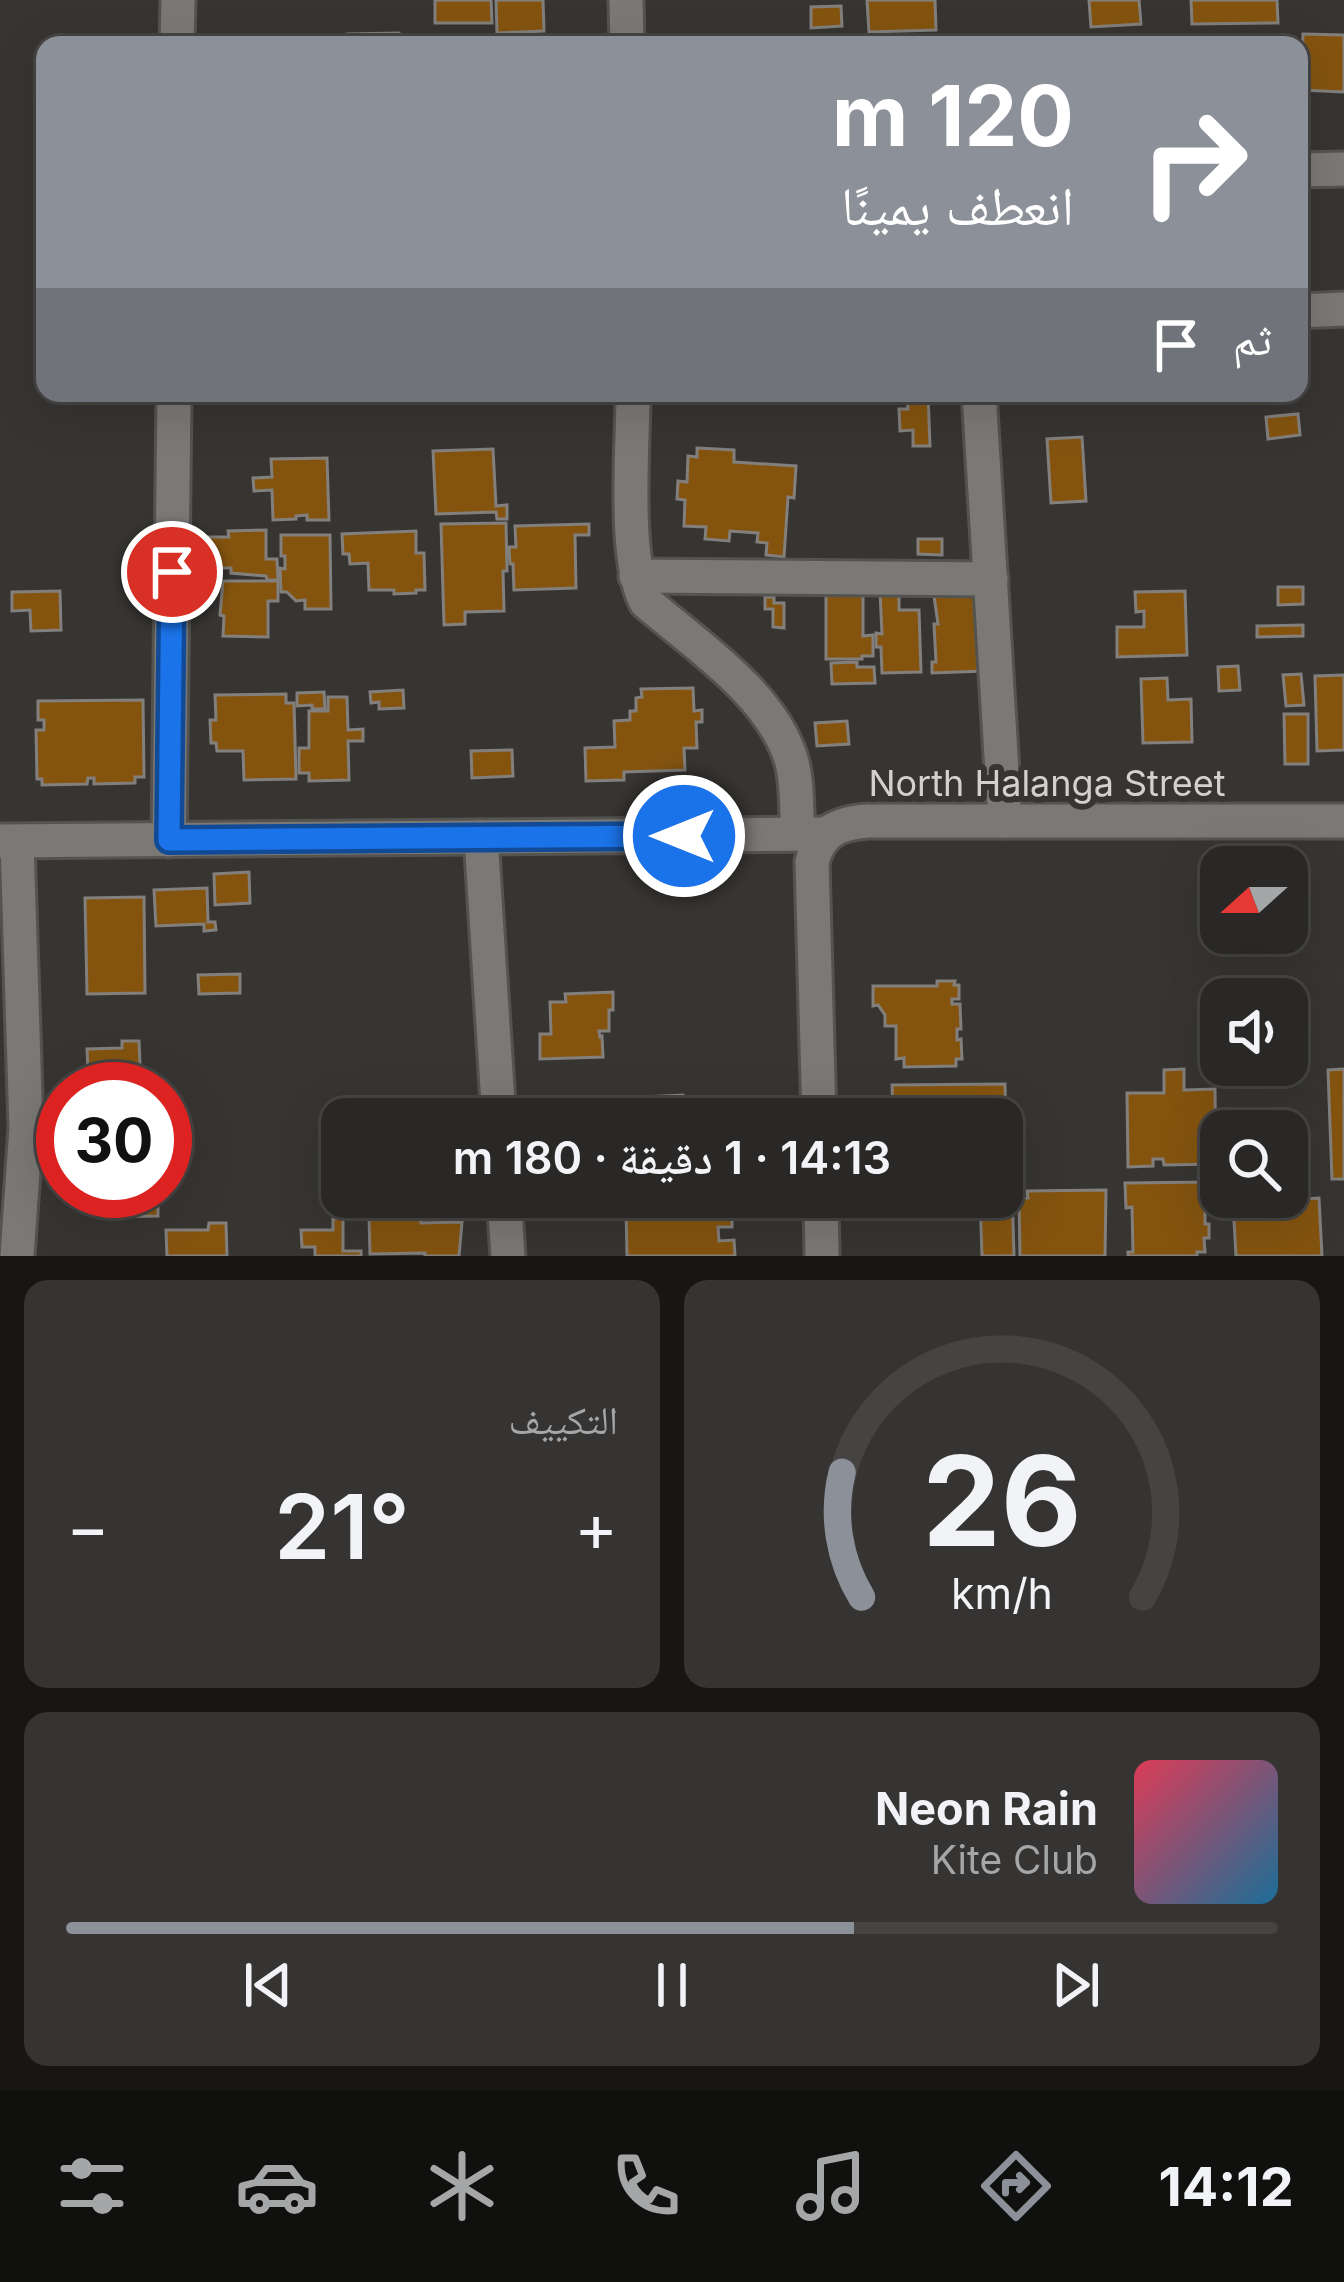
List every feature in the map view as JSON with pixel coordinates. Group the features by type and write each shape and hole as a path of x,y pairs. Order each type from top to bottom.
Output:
{"street":[{"path":"177,36 178,0"},
{"path":"626,0 627,36"},
{"path":"1308,170 1344,169"},
{"path":"1308,310 1344,308"},
{"path":"169,840 174,402"},
{"path":"17,1256 8,842 811,834 792,761 775,723 748,689 646,602 633,549 634,402"},
{"path":"981,402 1005,821"},
{"path":"636,576 991,579"},
{"name":"North Halanga Street","path":"818,1098 812,862 816,848 811,834 850,822 1344,821"},
{"path":"481,837 498,1098"},
{"path":"505,1218 508,1256"},
{"path":"822,1218 823,1256"}],"building":[{"path":"435,0 491,0 492,23 435,23"},
{"path":"496,0 543,0 544,31 497,33"},
{"path":"867,0 935,0 936,30 869,32"},
{"path":"1089,0 1139,0 1141,24 1091,27"},
{"path":"1191,0 1277,0 1278,23 1192,24"},
{"path":"841,6 842,26 811,28 811,7"},
{"path":"399,33 399,36 347,36"},
{"path":"1344,35 1344,92 1308,90 1308,36 1303,36"},
{"path":"908,402 928,402 930,446 913,446 913,430 900,431 899,409 908,409"},
{"path":"1298,414 1300,435 1268,439 1266,417"},
{"path":"1082,437 1086,501 1051,503 1047,439"},
{"path":"697,448 734,450 734,462 796,466 794,498 788,497 784,557 766,555 767,543 757,542 758,533 730,531 729,541 705,539 706,527 684,526 685,500 677,499 678,481 687,482 688,456 697,457"},
{"path":"493,449 496,506 507,505 507,519 497,519 496,512 436,514 433,451"},
{"path":"327,458 329,520 307,520 307,515 273,520 272,490 254,491 253,478 272,477 271,459"},
{"path":"506,523 504,611 465,612 465,624 444,625 441,524"},
{"path":"589,524 589,535 575,535 576,588 514,590 509,547 516,547 515,526"},
{"path":"266,530 266,559 277,559 278,580 231,573 231,568 205,568 202,537"},
{"path":"416,531 416,553 424,553 425,590 416,593 369,590 368,563 350,564 349,554 343,554 342,534"},
{"path":"281,535 330,535 331,609 305,609 305,600 296,601 281,592 280,568 285,569 285,556 281,556"},
{"path":"918,539 942,539 942,555 918,554"},
{"path":"223,581 278,581 278,601 268,601 268,637 223,636"},
{"path":"1278,587 1303,587 1303,604 1278,605"},
{"path":"60,591 61,630 31,631 30,610 12,611 12,592"},
{"path":"899,591 899,610 919,610 921,672 882,673 881,647 876,647 876,633 882,634 880,592"},
{"path":"1185,591 1187,655 1117,657 1117,627 1144,627 1144,611 1136,612 1135,592"},
{"path":"981,594 984,671 932,673 934,624 938,624 934,596"},
{"path":"826,595 863,595 863,636 873,635 873,656 826,659"},
{"path":"765,597 784,603 784,628 773,627 773,609 765,609"},
{"path":"1303,625 1303,636 1257,637 1257,626"},
{"path":"857,662 857,667 874,667 875,683 832,684 831,663"},
{"path":"1238,666 1240,690 1219,691 1218,667"},
{"path":"1301,674 1304,705 1286,706 1283,675"},
{"path":"1344,675 1344,750 1317,751 1315,676"},
{"path":"1167,678 1168,700 1191,699 1192,742 1143,743 1141,679"},
{"path":"693,688 694,711 702,710 702,722 696,722 697,748 684,748 685,770 624,772 624,780 586,781 585,748 615,747 614,721 630,720 636,698 642,697 641,689"},
{"path":"403,690 404,708 379,709 379,702 371,703 370,692"},
{"path":"324,692 325,709 297,706 297,693"},
{"path":"286,694 286,703 294,703 296,779 244,780 243,751 217,751 216,743 211,743 215,695"},
{"path":"328,697 347,697 348,730 363,729 363,741 348,741 349,780 309,781 309,773 299,773 299,748 309,748 309,711 328,711"},
{"path":"143,700 144,777 135,777 135,783 94,784 94,778 88,778 87,784 42,785 42,779 37,779 36,730 44,730 44,720 38,720 38,701"},
{"path":"1284,714 1308,714 1308,764 1285,764"},
{"path":"847,721 849,744 817,746 815,723"},
{"path":"512,750 513,776 472,778 471,751"},
{"path":"249,872 250,903 215,905 214,874"},
{"path":"207,888 208,922 215,922 216,930 204,931 204,924 156,926 154,890"},
{"path":"144,897 145,993 87,994 85,898"},
{"path":"240,974 240,993 199,994 198,975"},
{"path":"937,981 959,985 959,999 952,999 952,1004 960,1004 957,1040 961,1039 962,1059 956,1059 956,1066 904,1067 904,1058 896,1059 896,1026 885,1026 885,1015 878,1005 873,1006 873,986 937,986"},
{"path":"613,992 609,1031 599,1031 603,1057 540,1059 540,1034 551,1034 550,1002 566,1002 565,994"},
{"path":"122,1041 139,1041 140,1062 88,1062 87,1049 122,1048"},
{"path":"1184,1069 1184,1090 1215,1089 1215,1110 1200,1110 1200,1164 1164,1165 1163,1159 1153,1159 1153,1166 1128,1167 1127,1093 1164,1093 1164,1070"},
{"path":"1344,1069 1344,1179 1332,1179 1328,1070"},
{"path":"1005,1084 1005,1098 892,1098 892,1085"},
{"path":"1200,1182 1200,1218 1209,1224 1205,1252 1128,1256 1133,1252 1132,1207 1126,1208 1125,1183"},
{"path":"1106,1190 1105,1256 1020,1256 1019,1218 1027,1191"},
{"path":"1319,1198 1322,1256 1236,1256 1234,1218 1308,1218 1308,1199"},
{"path":"343,1218 343,1251 361,1251 361,1256 315,1256 315,1247 302,1247 301,1230 333,1230 333,1219"},
{"path":"369,1218 462,1222 459,1256 370,1254"},
{"path":"626,1218 732,1218 732,1227 718,1227 719,1241 734,1240 735,1256 627,1256"},
{"path":"981,1218 1013,1218 1014,1256 982,1256"},
{"path":"209,1223 226,1223 227,1256 167,1256 166,1230 208,1230"}],"route":[{"path":"172,572 169,840 684,836"}]}
